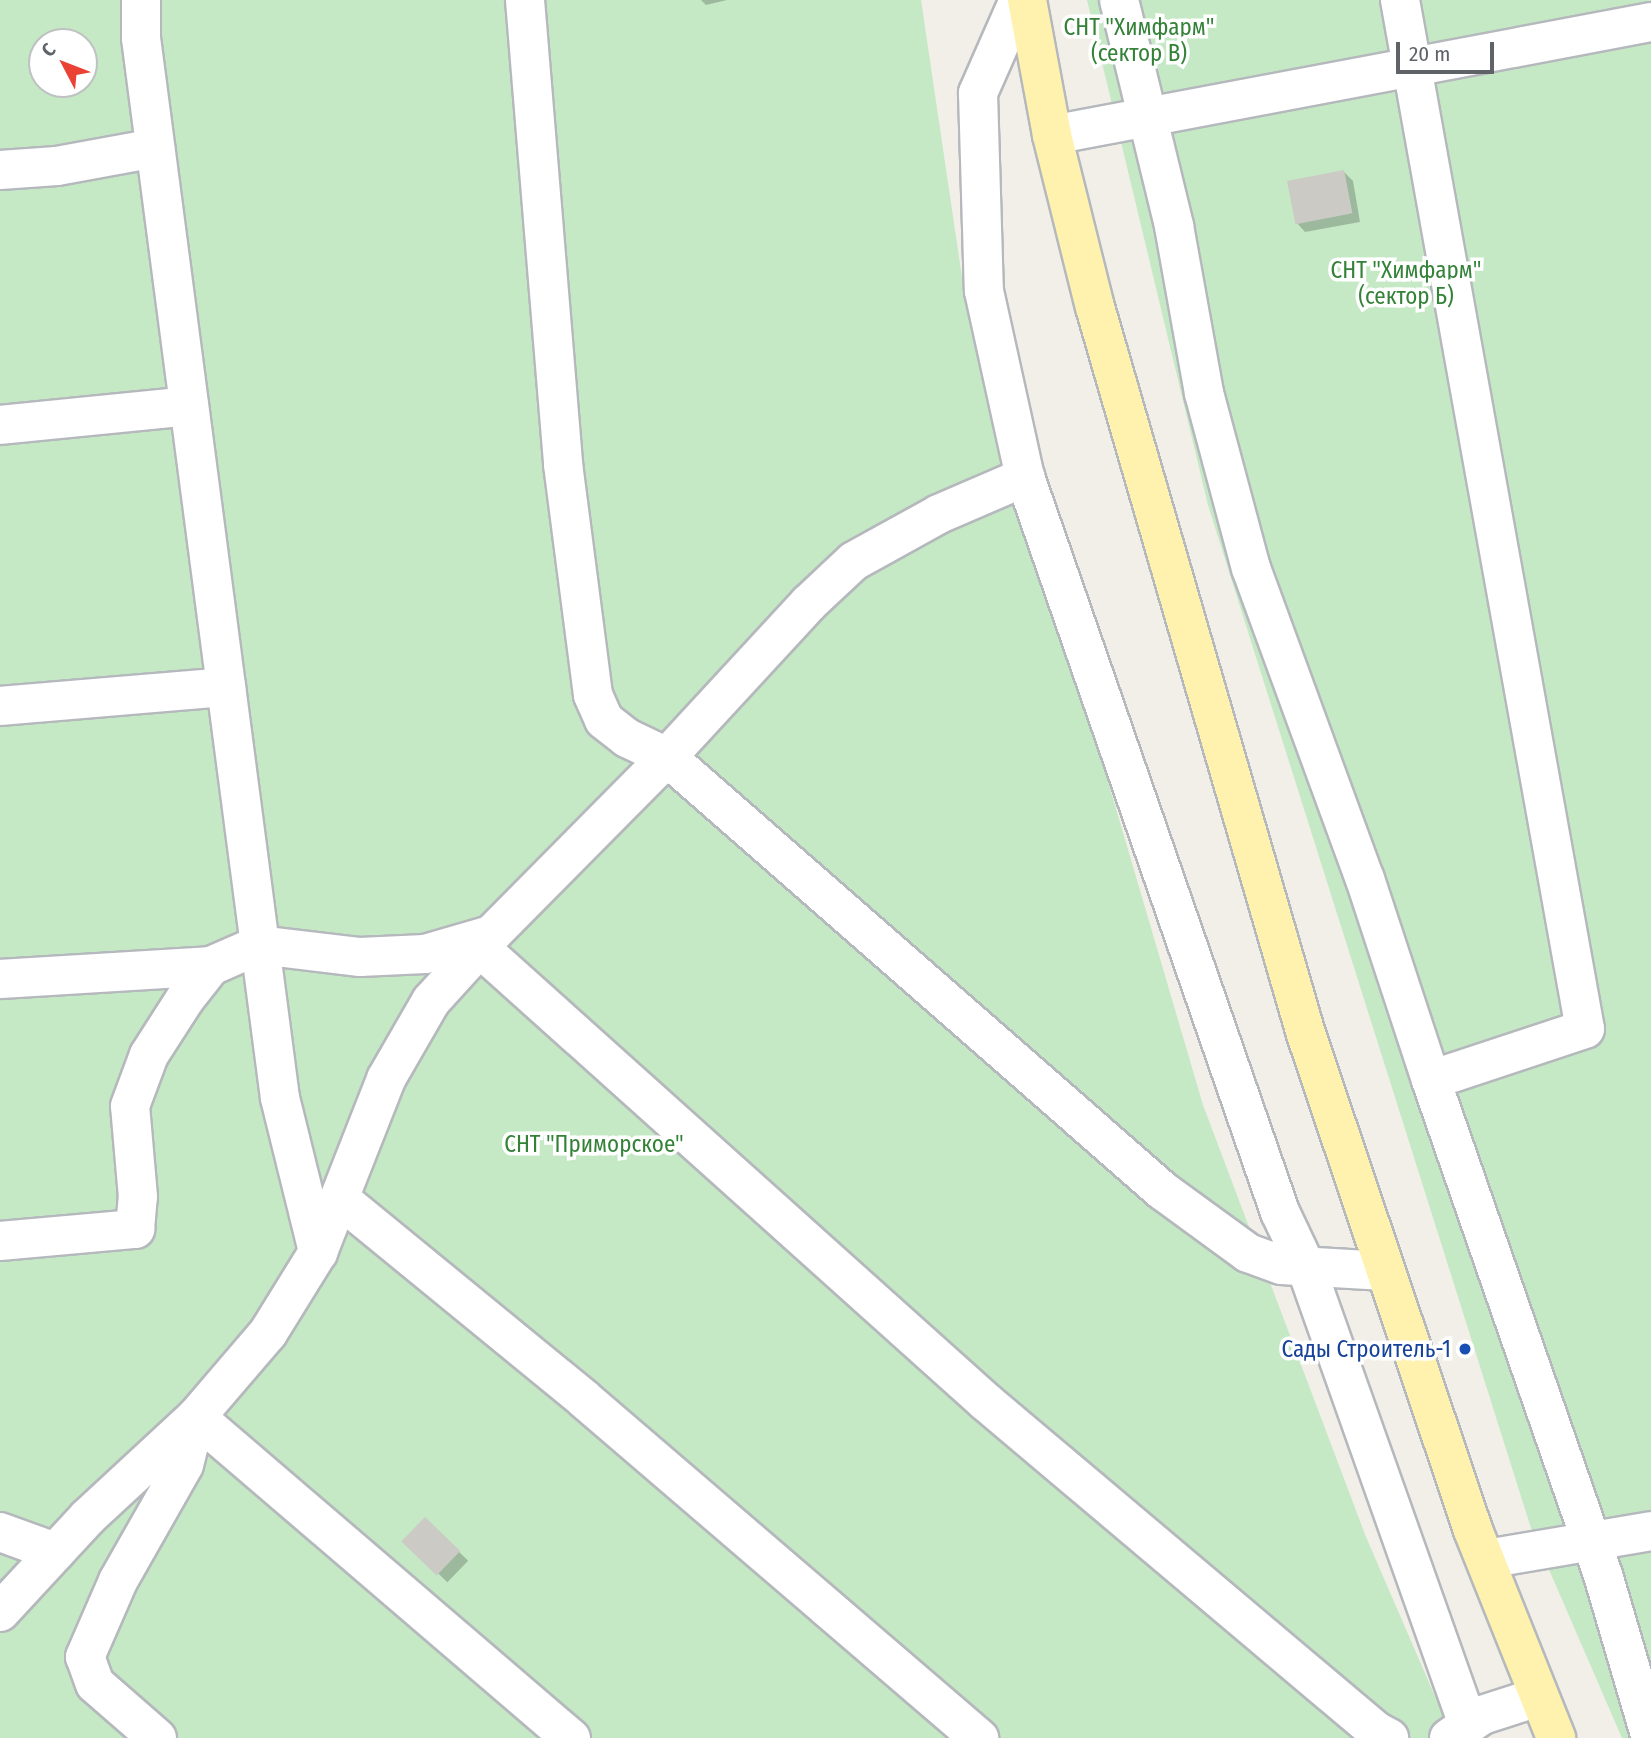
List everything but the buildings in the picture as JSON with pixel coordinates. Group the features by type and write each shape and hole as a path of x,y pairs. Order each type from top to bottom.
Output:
{"main road":[{"path":"1027,0 1052,135 1094,307 1306,1034 1385,1271 1486,1559 1556,1738"}],"street":[{"path":"141,0 141,38 279,1098 318,1252"},
{"path":"525,0 563,464 593,695 604,720 626,738 667,757 1163,1191 1248,1253 1281,1265 1385,1271"},
{"path":"1018,0 978,93 984,291 1025,477 1280,1212 1306,1267 1458,1731 1482,1715 1538,1697"},
{"path":"1119,0 1174,226 1204,393 1251,568 1365,879 1431,1080 1602,1575 1651,1738"},
{"path":"1400,0 1585,1029 1431,1080"},
{"path":"1052,135 1651,22"},
{"path":"0,170 57,166 155,148"},
{"path":"0,425 189,406"},
{"path":"0,1612 88,1517 196,1417 268,1333 318,1252 386,1079 431,1001 485,941 667,757 808,604 854,561 939,514 1025,477"},
{"path":"0,706 226,687"},
{"path":"0,979 211,966 259,945 373,956 425,954 485,941"},
{"path":"485,941 986,1402 1376,1731 1389,1738"},
{"path":"0,1241 135,1229 138,1197 130,1106 149,1055 185,999 211,966"},
{"path":"340,1199 584,1399 979,1738"},
{"path":"157,1738 95,1684 85,1657 118,1581 184,1465 196,1417"},
{"path":"196,1417 570,1738"},
{"path":"1486,1559 1651,1531"},
{"path":"0,1532 55,1552"}],"green space":[{"name":"СНТ \"Приморское\"","path":"0,0 921,0 964,291 1203,1105 1366,1537 1453,1738 0,1738"},
{"name":"СНТ \"Химфарм\" (сектор Б)","path":"1087,0 1651,0 1651,1738 1622,1738 1531,1528 1208,505"}],"place":[{"name":"Сады Строитель-1","path":"1465,1349"}],"park label":[{"name":"СНТ \"Химфарм\" (сектор В)","path":"1139,40"}]}
